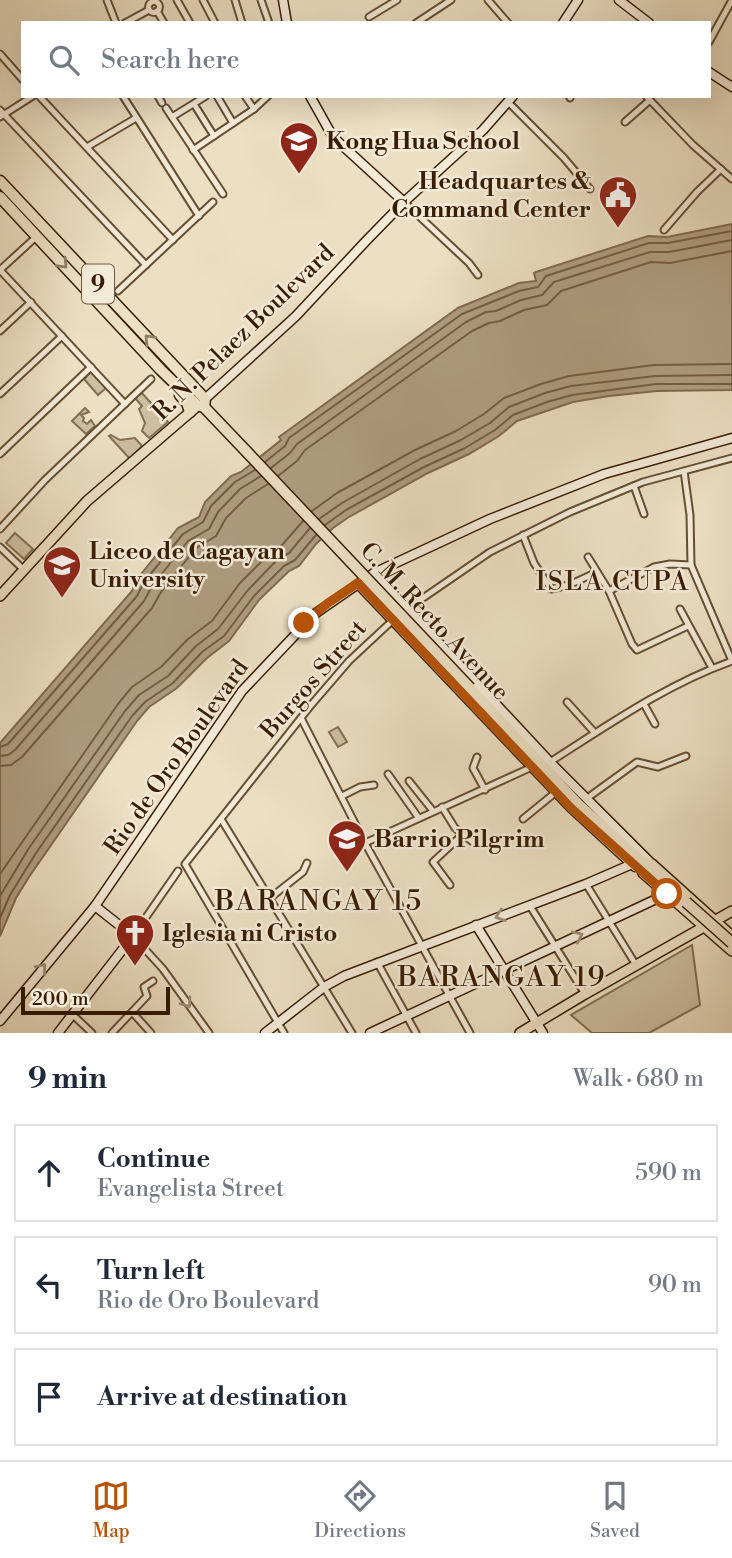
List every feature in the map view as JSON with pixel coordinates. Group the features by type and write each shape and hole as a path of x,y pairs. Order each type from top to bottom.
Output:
{"highway":[{"name":"C. M. Recto Avenue","path":"0,181 101,305 161,370 246,451 578,804 636,862 732,943"},
{"name":"C. M. Recto Avenue","path":"0,197 114,294 199,406"},
{"path":"101,305 114,294"}],"main road":[{"path":"283,0 287,21"},
{"path":"564,21 578,0"},
{"path":"619,0 646,21"},
{"path":"711,73 732,87"},
{"path":"311,98 333,137 404,202"},
{"name":"R. N. Pelaez Boulevard","path":"0,596 87,501 199,406 296,316 404,202 483,130 511,99"},
{"name":"Rio de Oro Boulevard","path":"0,1021 95,906 242,691 310,618 374,573 456,534 572,485 635,464 732,438"},
{"path":"374,573 586,799 652,864 732,936"},
{"path":"358,583 594,831 636,862 652,864"},
{"name":"Burgos Street","path":"393,620 407,609"},
{"path":"265,1033 324,987 344,975 530,906 636,862"},
{"name":"C. M. Recto Avenue","path":"636,862 643,873 685,906 732,951"},
{"path":"370,1033 667,894"},
{"path":"58,1033 133,936 95,906"},
{"path":"685,906 693,933"},
{"path":"520,1033 732,911"},
{"path":"476,925 543,1033"}],"street":[{"path":"107,0 115,21"},
{"path":"149,10 154,13 165,0"},
{"path":"177,0 189,21"},
{"path":"203,0 214,21"},
{"path":"235,0 241,21"},
{"path":"261,0 268,21"},
{"path":"369,17 397,0"},
{"path":"419,21 451,0"},
{"path":"488,0 506,21"},
{"path":"711,38 732,0"},
{"path":"149,10 150,1 158,8 163,21"},
{"path":"136,20 149,10"},
{"path":"0,54 21,78"},
{"path":"30,98 2,114 146,265"},
{"path":"41,98 173,240"},
{"path":"124,98 199,216"},
{"path":"159,98 223,194"},
{"path":"172,117 203,98"},
{"path":"218,98 233,123"},
{"path":"246,98 254,109"},
{"path":"193,150 266,98"},
{"path":"625,122 648,98 693,145 732,179"},
{"path":"511,99 590,189"},
{"path":"194,104 214,136"},
{"path":"86,147 136,118"},
{"path":"664,230 721,169"},
{"path":"114,294 213,202"},
{"path":"404,202 469,263 478,275"},
{"path":"41,232 0,270 125,404"},
{"path":"0,331 31,302"},
{"path":"0,394 62,336"},
{"path":"0,454 91,367"},
{"path":"0,529 45,480 151,379"},
{"name":"Burgos Street","path":"407,609 490,552 598,500 634,486 732,458"},
{"path":"550,762 644,704 712,668 732,661 691,565 690,515 684,471"},
{"path":"634,486 645,514"},
{"path":"523,535 534,563 551,589 569,585 597,572"},
{"path":"0,547 24,570"},
{"path":"588,557 609,591 637,650 688,626"},
{"path":"609,591 654,567 670,564 691,565"},
{"path":"680,609 712,668"},
{"name":"Burgos Street","path":"277,1022 185,864 349,661 393,620"},
{"path":"567,702 595,733"},
{"path":"644,704 655,724"},
{"path":"301,718 365,843 470,1033"},
{"path":"477,757 473,768 485,789"},
{"path":"586,799 637,762 658,767 686,757"},
{"path":"365,843 532,767"},
{"path":"388,774 418,817"},
{"path":"409,781 433,811"},
{"path":"342,796 360,787 374,785"},
{"path":"523,818 556,792"},
{"path":"442,807 451,823 474,843"},
{"path":"221,818 352,1033"},
{"path":"450,885 433,862 463,834"},
{"path":"270,898 303,872 307,863"},
{"path":"178,871 133,936 163,969 209,1033"},
{"path":"586,884 636,965"},
{"path":"530,906 585,994"},
{"path":"377,962 416,1033"},
{"path":"112,1033 147,996 144,987 153,981"},
{"path":"132,1012 151,1033"},
{"path":"73,1015 92,1033"},
{"path":"277,1022 284,1033"}],"shaded area":[{"path":"91,372 106,388 98,395 84,379"},
{"path":"141,392 168,422 149,438 142,431 145,423 139,409 142,406 135,398"},
{"path":"85,408 89,412 81,415 83,421 87,424 91,420 95,426 86,434 72,421"},
{"path":"109,436 120,440 135,438 142,446 130,459"},
{"path":"15,533 33,549 24,559 6,543"},
{"path":"338,727 347,742 338,747 329,732"},
{"path":"692,945 700,1005 649,1033 592,1033 571,1015"}],"water":[{"path":"732,224 732,390 657,391 609,396 573,402 517,421 499,436 469,454 428,473 333,528 299,566 289,571 259,600 229,641 207,658 177,688 149,707 137,721 29,877 16,898 0,936 0,743 132,591 138,578 178,528 199,517 205,502 231,476 241,472 281,440 279,437 458,308 519,283 536,281 536,272 648,236 667,237"}],"pier":[{"path":"258,454 332,533 323,542 248,462"}],"place":[{"name":"Kong Hua School","path":"299,175"},
{"name":"Headquartes & Command Center","path":"618,229"},
{"name":"Liceo de Cagayan University","path":"62,599"},
{"name":"Barrio Pilgrim","path":"347,873"},
{"name":"Iglesia ni Cristo","path":"135,967"}],"district":[{"name":"ISLA CUPA","path":"613,581"},
{"name":"BARANGAY 15","path":"319,900"},
{"name":"BARANGAY 19","path":"502,976"}],"route":[{"path":"304,623 358,583 571,808 667,894"}]}
